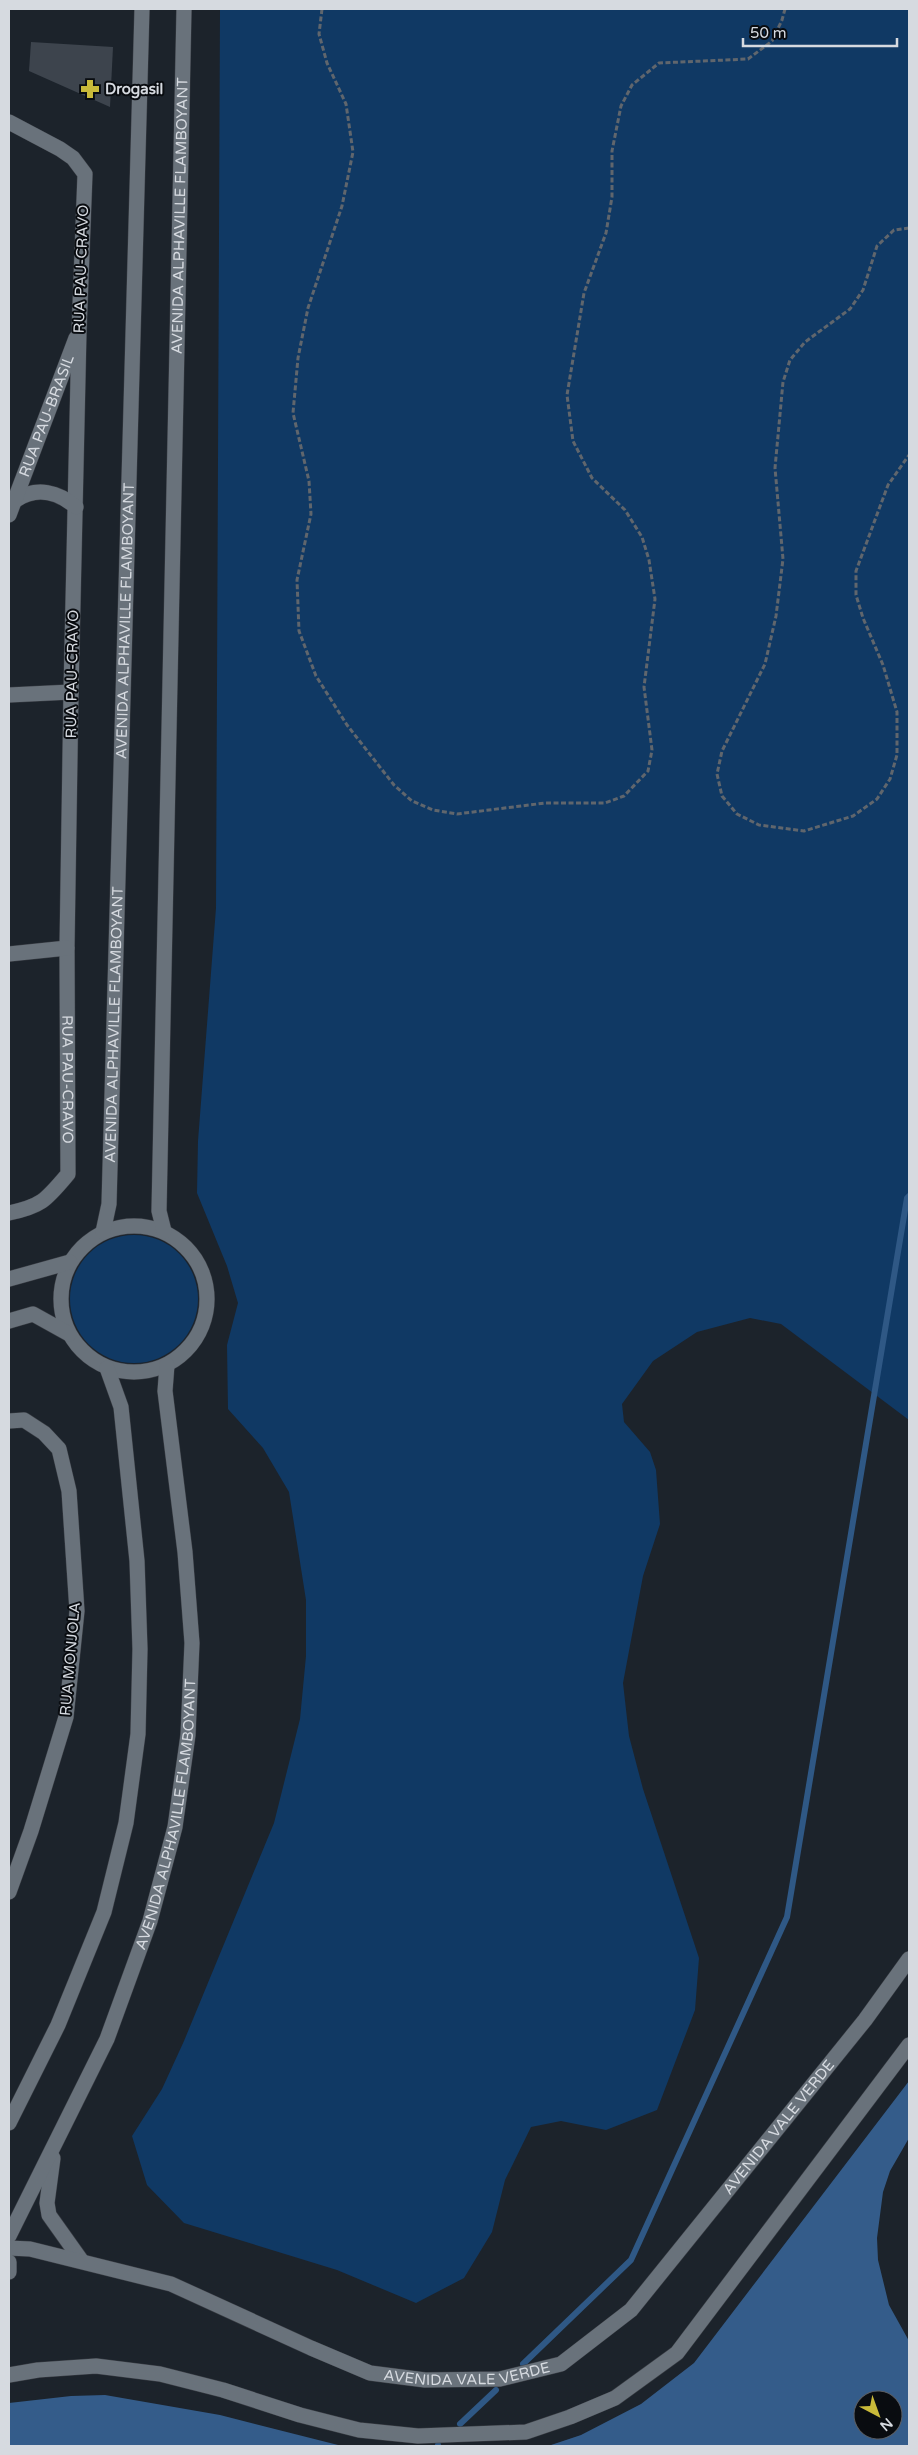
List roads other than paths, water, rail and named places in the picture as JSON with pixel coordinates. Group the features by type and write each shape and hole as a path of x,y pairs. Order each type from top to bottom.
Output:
{"street":[{"name":"AVENIDA ALPHAVILLE FLAMBOYANT","path":"104,1232 109,1204 142,9"},
{"name":"AVENIDA ALPHAVILLE FLAMBOYANT","path":"164,1231 159,1211 159,1201 184,9"},
{"name":"RUA PAU-CRAVO","path":"9,122 60,149 73,158 85,174 79,332 71,692 67,948 68,1174 47,1200 27,1209 9,1213"},
{"name":"RUA PAU-BRASIL","path":"9,515 70,351 79,332"},
{"name":"RUA PAU-BRASIL","path":"16,500 27,493 49,492 59,495 76,507"},
{"path":"9,695 71,692"},
{"path":"9,954 67,948"},
{"path":"144,1225 164,1231 184,1244 199,1262 207,1285 207,1309 200,1332 186,1351 167,1365 138,1372 121,1372 107,1368 92,1360 79,1348 69,1334 61,1311 61,1286 70,1262 84,1244 104,1232 123,1226 144,1225"},
{"path":"9,1279 70,1262"},
{"path":"9,1321 33,1314 69,1334"},
{"name":"AVENIDA ALPHAVILLE FLAMBOYANT","path":"9,2236 107,2039 150,1920 175,1827 188,1735 192,1643 185,1552 165,1391 167,1365"},
{"path":"9,2123 58,2025 104,1912 126,1823 138,1734 140,1649 137,1561 121,1407 107,1368"},
{"name":"RUA MONJOLA","path":"9,1421 24,1420 44,1433 59,1450 69,1491 77,1611 66,1716 31,1831 9,1892"},
{"name":"AVENIDA VALE VERDE","path":"9,2248 30,2249 81,2260 171,2284 370,2373 425,2380 500,2380 561,2364 630,2310 865,2020 909,1959"},
{"path":"9,2375 38,2370 96,2366 160,2374 223,2390 300,2415 359,2430 418,2436 526,2432 570,2417 615,2398 678,2354 909,2045"},
{"path":"54,2145 47,2203 49,2215 81,2260"},
{"path":"9,2262 9,2272"}],"waterway":[{"path":"523,2364 631,2260 787,1917 907,1198 909,1196"},
{"path":"460,2424 496,2390"}],"place":[{"name":"Drogasil","path":"90,89"}]}
